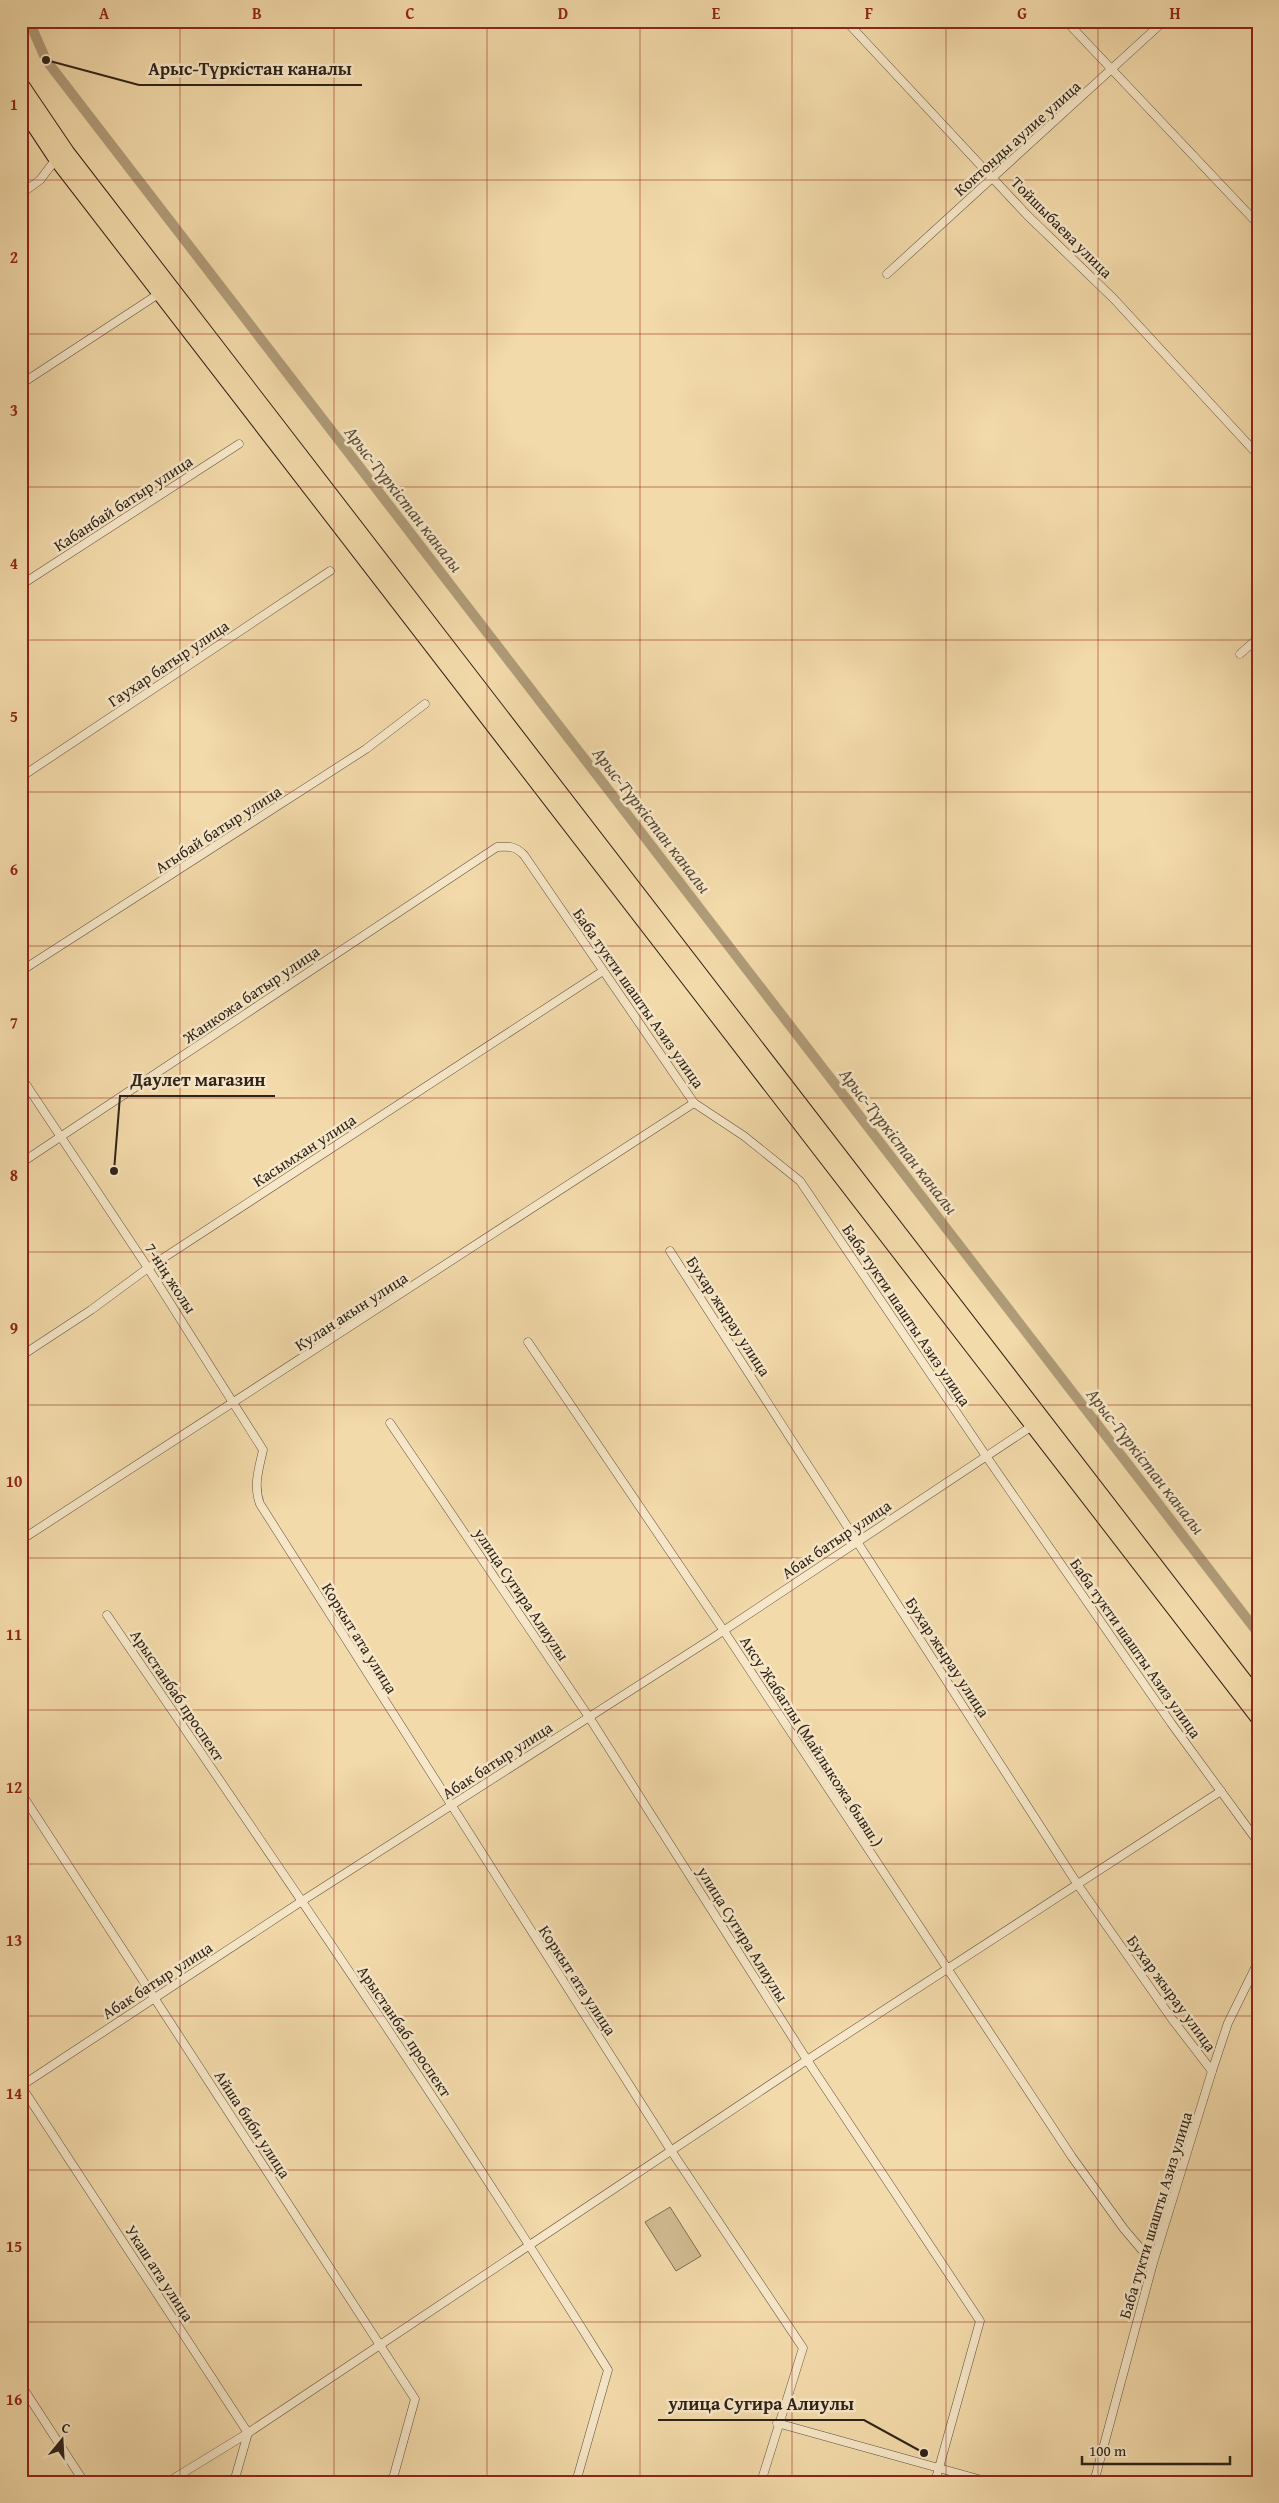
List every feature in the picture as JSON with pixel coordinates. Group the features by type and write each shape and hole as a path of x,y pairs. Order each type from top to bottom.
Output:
{"highway":[{"path":"21,84 66,152 1258,1698"},
{"path":"21,106 56,159 1258,1718"}],"street":[{"name":"Тойшыбаева улица","path":"846,21 1027,214 1114,299 1258,455"},
{"path":"1066,21 1256,218"},
{"name":"Коктонды аулие улица","path":"887,274 1164,21"},
{"path":"21,194 40,180 56,159"},
{"path":"21,384 160,293"},
{"name":"Кабанбай батыр улица","path":"21,585 240,444"},
{"name":"Гаухар батыр улица","path":"21,777 330,571"},
{"path":"1240,654 1258,638"},
{"name":"Агыбай батыр улица","path":"21,971 366,749 425,704"},
{"name":"Баба тукти шашты Азиз улица","path":"497,847 510,846 524,855 694,1103 744,1136 800,1181 986,1456 1258,1842"},
{"name":"Жанкожа батыр улица","path":"21,1163 497,847"},
{"name":"Касымхан улица","path":"21,1356 91,1310 148,1268 603,971"},
{"name":"7-нің жолы","path":"21,1077 148,1268 234,1401 263,1450 257,1475 256,1495 260,1504"},
{"name":"Кулан акын улица","path":"21,1540 694,1103"},
{"name":"Бухар жырау улица","path":"670,1251 1078,1885 1172,2020 1212,2071"},
{"name":"Аксу Жабаглы (Майлыкожа бывш.)","path":"528,1342 724,1631 946,1970 1072,2157 1124,2229 1153,2263"},
{"name":"улица Сугира Алиулы","path":"390,1423 589,1717 807,2060 980,2321 935,2482"},
{"name":"Абак батыр улица","path":"21,2086 302,1901 724,1631 1032,1426"},
{"name":"Коркыт ата улица","path":"260,1504 672,2152 803,2348 777,2423 761,2482"},
{"name":"Арыстанбаб проспект","path":"107,1614 302,1901 529,2244 608,2370 576,2482"},
{"path":"168,2482 248,2434 529,2244 672,2152 807,2060 1221,1791"},
{"name":"Айша биби улица","path":"21,1793 415,2399 392,2482"},
{"name":"Баба тукти шашты Азиз улица","path":"1094,2482 1153,2263 1212,2071 1228,2023 1254,1966 1258,1962"},
{"name":"Укаш ата улица","path":"21,2086 248,2434"},
{"path":"21,2385 84,2482"},
{"path":"777,2423 989,2482"},
{"path":"234,2482 248,2434"}],"shaded area":[{"path":"670,2207 701,2256 676,2271 645,2222"}],"waterway":[{"name":"Арыс-Түркістан каналы","path":"29,21 46,60 1258,1633"}],"place":[{"name":"Арыс-Түркістан каналы","path":"46,60"},
{"name":"Даулет магазин","path":"114,1171"},
{"name":"улица Сугира Алиулы","path":"924,2453"}]}
